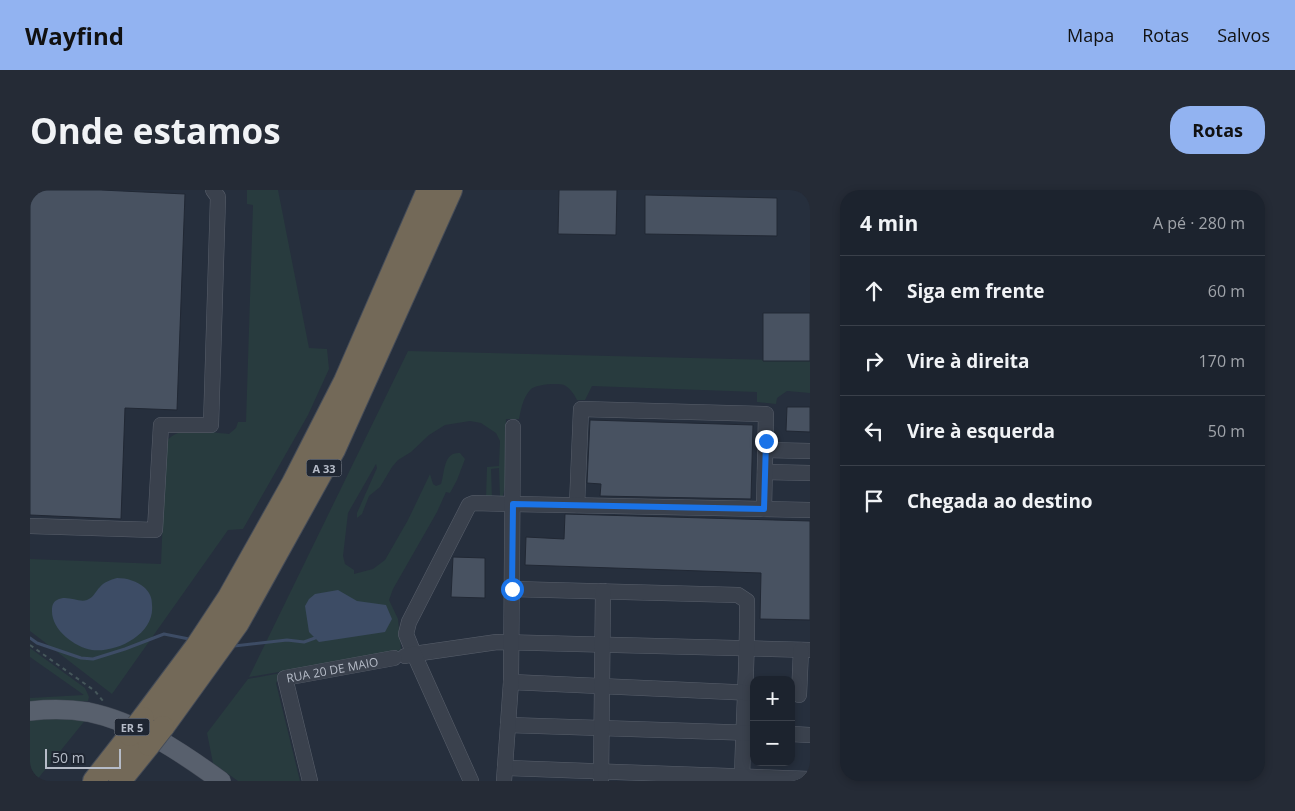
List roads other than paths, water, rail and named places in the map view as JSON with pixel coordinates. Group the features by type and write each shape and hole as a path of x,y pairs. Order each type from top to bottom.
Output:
{"highway":[{"name":"A 33","path":"120,781 146,731 187,660 229,597 292,483 345,381 428,190"},
{"name":"A 33","path":"94,781 146,731 238,623 334,450 451,190"}],"main road":[{"name":"ER 5","path":"30,711 69,710 104,716 128,725 164,743 221,781"}],"street":[{"path":"30,526 155,530 161,425 212,425 218,197 213,190"},
{"path":"577,505 581,409 766,414 764,509"},
{"path":"513,427 511,682 504,774 810,779"},
{"path":"765,456 810,442"},
{"path":"765,456 810,451"},
{"path":"765,456 810,462"},
{"path":"765,456 810,473"},
{"path":"471,781 403,656 408,622 468,505 474,503 810,510"},
{"path":"512,589 738,595 747,601 747,648 750,692 749,733 742,779"},
{"path":"601,776 603,591"},
{"path":"403,656 497,642 806,650 805,679 800,695"},
{"name":"RUA 20 DE MAIO","path":"310,781 286,678 403,656"},
{"path":"511,682 750,692"},
{"path":"508,725 749,733"},
{"path":"795,734 810,735"}],"water":[{"path":"117,578 139,583 148,592 152,602 151,615 147,625 141,633 123,645 112,648 92,650 71,641 55,624 53,604 61,598 87,600 103,584"},
{"path":"338,590 357,601 386,605 392,619 385,632 319,642 309,632 305,606 315,594"}],"waterway":[{"path":"30,638 37,643 81,658 93,659 164,634 189,639"},
{"path":"234,646 287,640 304,642 315,638"}]}
